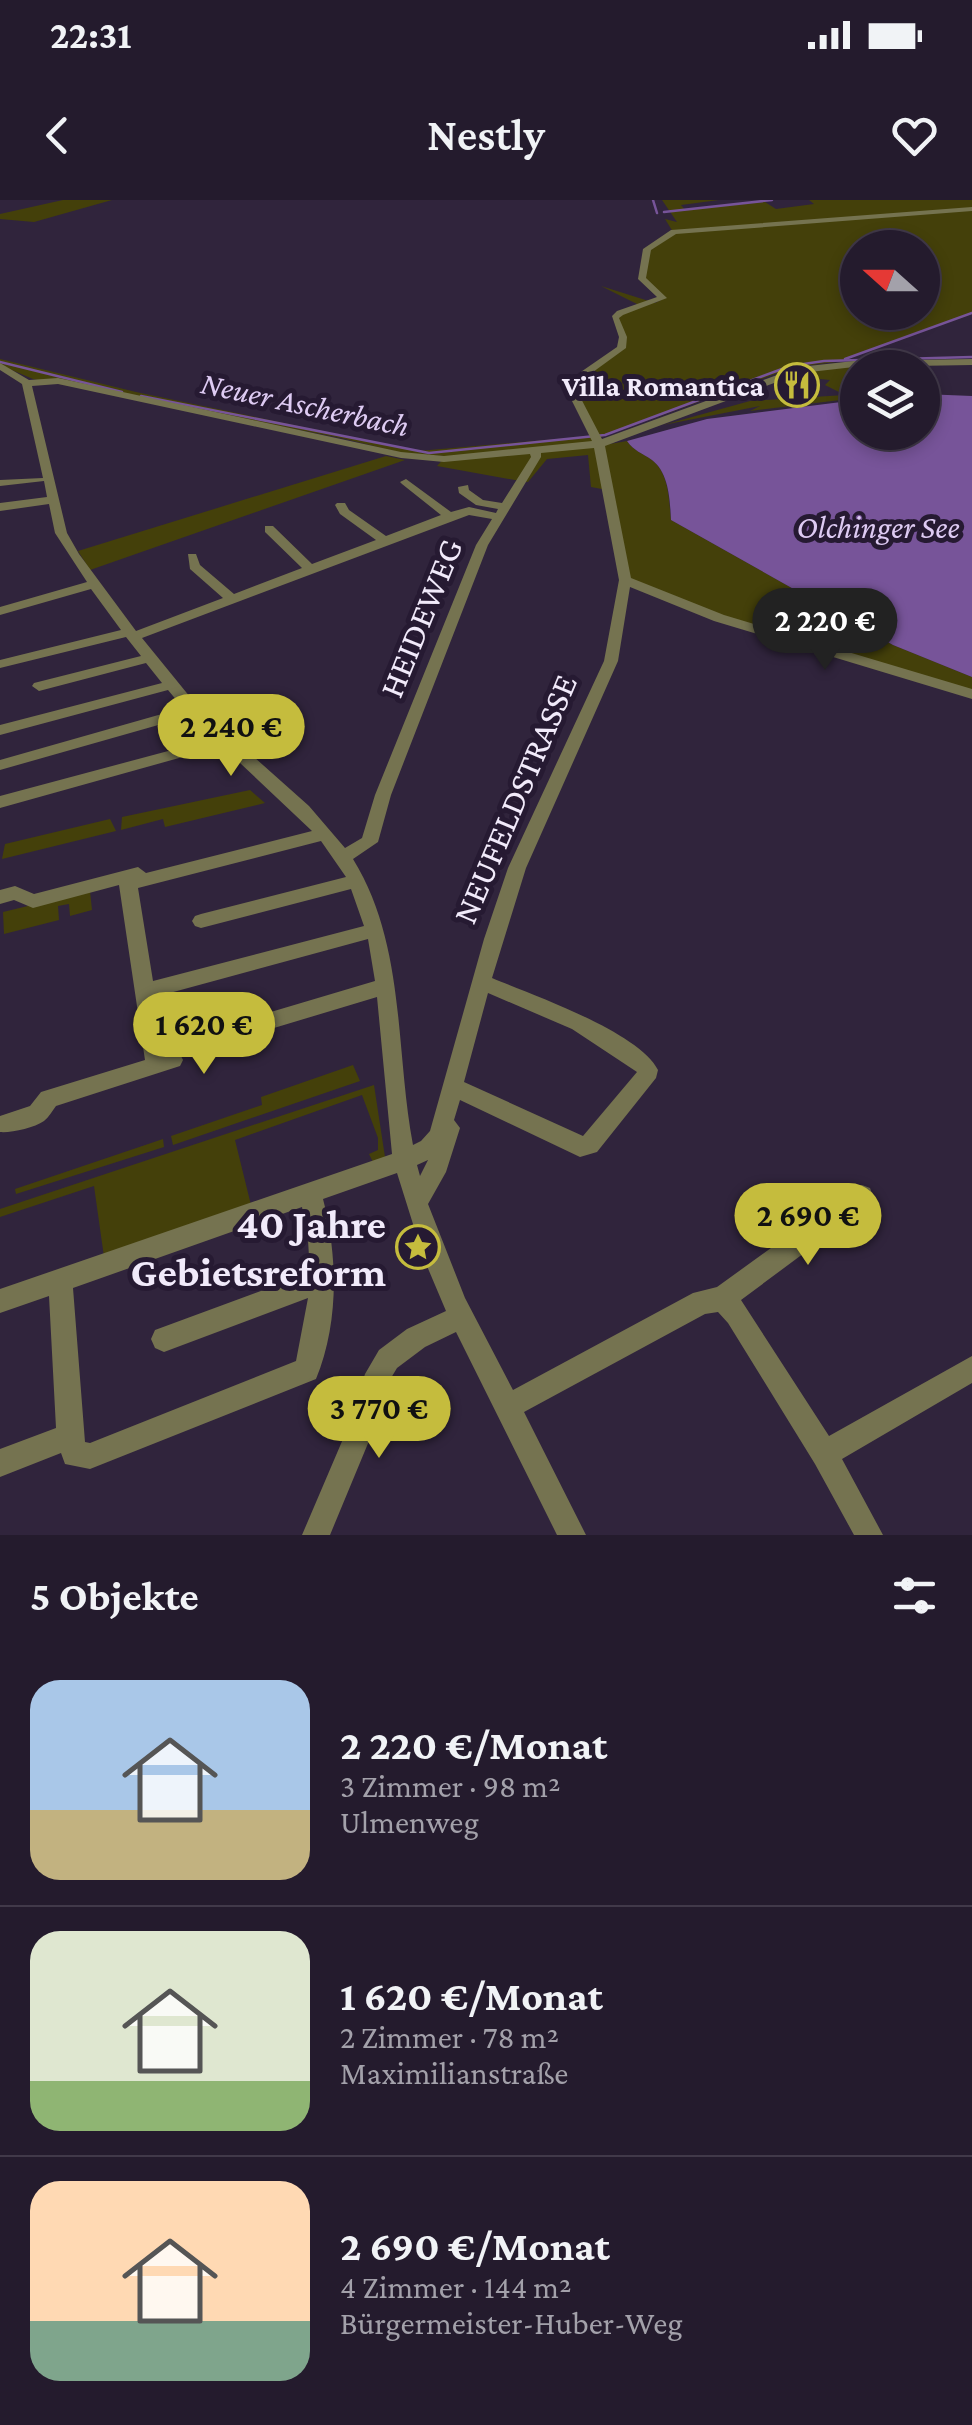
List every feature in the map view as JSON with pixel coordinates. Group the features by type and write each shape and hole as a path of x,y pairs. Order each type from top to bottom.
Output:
{"street":[{"name":"NEUFELDSTRASSE","path":"0,1301 429,1148 439,1136 448,1112 481,982 517,868 611,661 625,580 597,440 571,389 578,378 622,348 623,337 615,318 620,312 663,298 642,279 642,265 652,244 674,232 972,209"},
{"path":"0,366 27,383 63,382 413,457 444,459 535,452 597,440 799,370 854,364 972,362"},
{"path":"27,383 62,532 93,584 193,710 324,834 343,856 356,881 375,930 404,1160 416,1202 462,1317 572,1535"},
{"name":"HEIDEWEG","path":"343,856 369,842 383,795 482,545 536,458 535,452"},
{"path":"0,483 39,480"},
{"path":"406,482 450,516"},
{"path":"464,487 464,491 500,512"},
{"path":"0,508 54,500"},
{"path":"341,505 344,512 386,541"},
{"path":"0,664 131,634 232,600 450,516 469,511 500,512"},
{"path":"269,529 311,570"},
{"path":"192,557 194,566 232,600"},
{"path":"625,580 719,618 972,694"},
{"path":"0,610 93,584"},
{"path":"40,686 148,658"},
{"path":"0,730 170,684"},
{"path":"0,764 193,710"},
{"path":"0,802 223,741"},
{"path":"0,896 15,894 33,901 129,877 139,882 324,834"},
{"path":"129,877 143,992 160,1063"},
{"path":"201,921 356,881"},
{"path":"143,992 375,930"},
{"path":"454,1087 580,1147 589,1144 646,1078 648,1070 641,1061 579,1023 481,982"},
{"path":"6,1124 37,1114 49,1099 200,1052 206,1041 384,987"},
{"path":"416,1202 446,1145 448,1112"},
{"path":"60,1280 70,1436 76,1454 90,1456 307,1370 324,1280 323,1238 310,1193"},
{"path":"507,1407 702,1302 722,1299 862,1196"},
{"path":"164,1339 324,1280"},
{"path":"722,1299 737,1314 825,1454 870,1535"},
{"path":"316,1535 356,1442 374,1383 388,1359 416,1338 462,1317"},
{"path":"825,1454 972,1368"},
{"path":"0,1464 70,1436"}],"shaded area":[{"path":"63,200 112,200 34,222 0,219 0,214"},
{"path":"662,200 719,200 681,205 685,210 765,202 776,209 814,204 809,200 972,200 972,314 940,325 940,230 840,230 840,330 927,330 870,350 840,350 840,361 794,367 596,439 573,384 621,348 616,318 639,305 601,286 655,303 663,299 645,284 647,249 673,232 665,219 677,222"},
{"path":"0,359 418,451 592,436 610,444 627,441 662,472 671,520 893,645 972,677 972,694 719,618 625,580 607,490 591,487 588,455 547,459 528,482 520,481 437,466 446,456 411,455 33,379 0,365"},
{"path":"840,367 840,392 825,385 830,380 817,382 800,372"},
{"path":"840,395 840,400 750,411 760,406 663,425 750,401"},
{"path":"386,456 405,460 90,570 78,551"},
{"path":"250,790 265,803 165,827 163,819 121,830 122,817"},
{"path":"110,819 116,831 2,859 5,844"},
{"path":"90,891 92,910 70,916 69,904 58,906 59,920 4,934 3,912"},
{"path":"353,1065 360,1081 173,1145 171,1136 262,1105 261,1097"},
{"path":"374,1085 385,1157 373,1162 369,1154 378,1150 378,1138 362,1095 235,1140 251,1205 104,1257 94,1186 0,1217 0,1209"},
{"path":"163,1139 164,1147 16,1194 15,1189"}],"water":[{"name":"Olchinger See","path":"940,395 972,396 972,677 893,645 671,520 668,487 662,472 627,441 707,419 840,402 840,450 940,450"}],"waterway":[{"path":"653,200 657,213"},
{"path":"664,212 772,200"},
{"path":"870,350 972,313"},
{"name":"Neuer Ascherbach","path":"141,396 429,453 605,435 790,366 824,361 972,357"},
{"name":"Neuer Ascherbach","path":"0,362 122,392"}],"place":[{"name":"Villa Romantica","path":"797,385"},
{"name":"40 Jahre Gebietsreform","path":"418,1247"}]}
